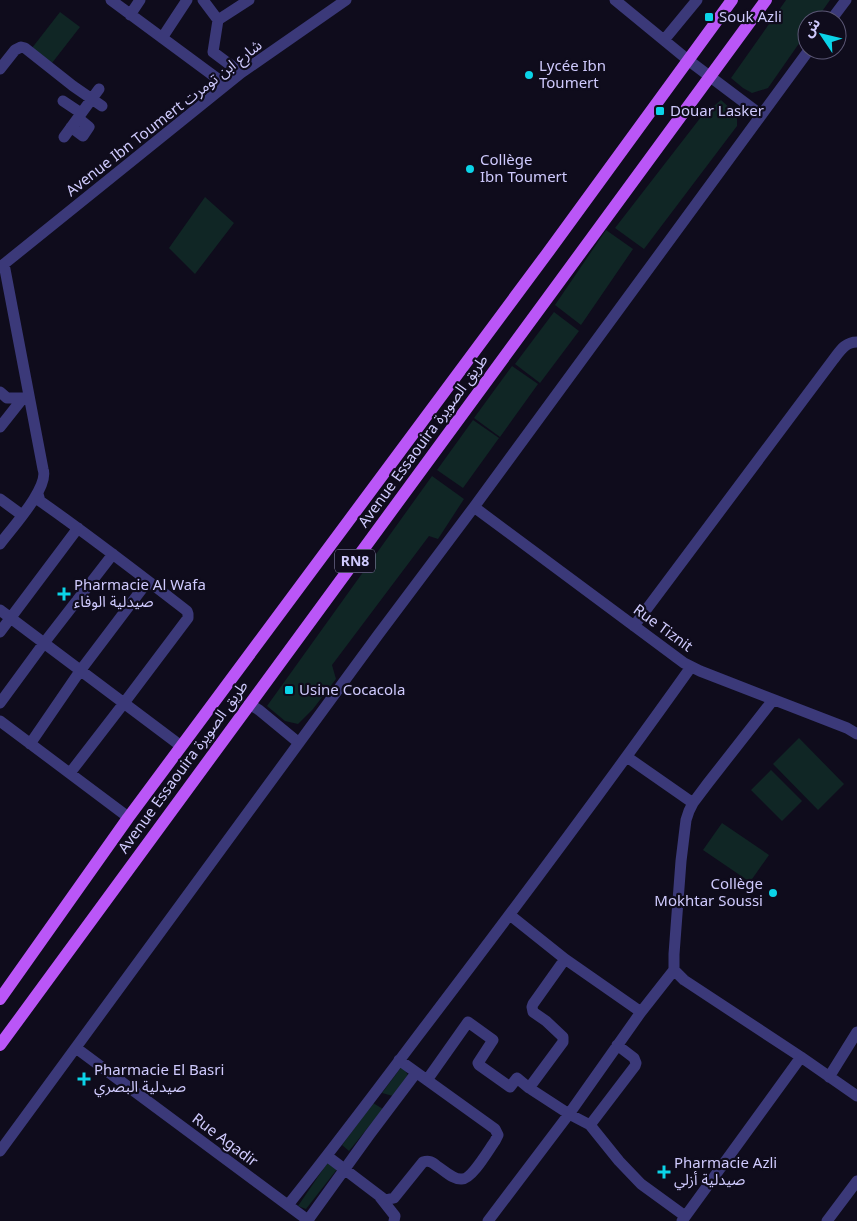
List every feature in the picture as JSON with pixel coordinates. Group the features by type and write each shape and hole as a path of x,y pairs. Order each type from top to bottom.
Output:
{"main road":[{"name":"Avenue Essaouira طريق الصويرة","path":"1,995 128,818 540,263 732,0"},
{"name":"Avenue Essaouira طريق الصويرة","path":"0,1045 766,0"}],"street":[{"path":"111,0 226,85"},
{"path":"130,15 140,0"},
{"path":"162,38 187,0"},
{"path":"202,0 218,20"},
{"path":"241,73 212,52 218,20 249,0"},
{"name":"Avenue Ibn Toumert شارع ابن تومرت","path":"2,264 241,73 346,0"},
{"path":"615,0 688,60 761,115"},
{"path":"664,40 697,0"},
{"path":"0,68 15,50 21,47 25,48 102,106"},
{"path":"0,1151 802,60"},
{"path":"63,101 73,124 99,89"},
{"path":"0,544 38,494 45,474 26,397 2,264"},
{"path":"634,626 843,347 849,343 857,342"},
{"path":"0,392 7,398 26,397"},
{"path":"0,427 26,397"},
{"path":"38,494 40,500 113,554 187,611 188,614 188,618 70,774"},
{"path":"0,499 22,514"},
{"name":"Rue Tiznit","path":"474,507 691,667 856,732"},
{"path":"0,632 78,528"},
{"path":"0,703 113,554"},
{"path":"30,744 80,671 148,581"},
{"path":"0,610 181,746"},
{"path":"288,1205 510,916 691,667"},
{"path":"494,1219 617,1045 674,970 681,861 686,820 693,803 773,700"},
{"path":"250,704 299,743"},
{"path":"0,721 128,818"},
{"path":"627,757 693,803"},
{"path":"510,916 565,959 641,1012"},
{"path":"530,1088 563,1042 563,1037 533,1012 532,1007 565,959"},
{"path":"674,970 684,980 802,1057 857,1096"},
{"path":"427,1080 468,1022 493,1040 478,1062 478,1065 510,1087 517,1078 569,1114 590,1126 640,1184 683,1219 802,1057"},
{"path":"829,1077 857,1032"},
{"path":"590,1126 636,1063 634,1058 617,1045"},
{"name":"Rue Agadir","path":"76,1048 309,1221"},
{"path":"327,1156 385,1200 394,1198 423,1162 428,1161 461,1180 467,1178 472,1173 495,1141 498,1135 497,1132 492,1126 399,1060"},
{"path":"309,1221 416,1072"},
{"path":"834,1219 857,1181"},
{"path":"379,1195 395,1216 394,1221"}],"green space":[{"path":"786,0 830,0 823,10 797,10 797,46 768,88 752,93 731,78"},
{"path":"60,12 80,27 52,63 32,48"},
{"path":"721,100 737,116 737,126 644,249 615,228 701,117"},
{"path":"205,197 234,223 195,274 169,248"},
{"path":"606,230 633,249 581,325 555,305"},
{"path":"554,312 579,331 540,383 515,364"},
{"path":"512,366 538,384 500,437 474,418"},
{"path":"473,420 499,438 463,488 437,470"},
{"path":"432,476 464,499 438,539 429,536 332,665 336,679 313,709 298,724 285,721 267,706"},
{"path":"799,738 844,784 818,810 773,764"},
{"path":"771,770 802,801 782,821 751,790"},
{"path":"722,823 769,855 750,882 703,850"},
{"path":"402,1066 408,1075 393,1096 382,1093"},
{"path":"373,1103 383,1109 349,1151 342,1145"},
{"path":"328,1162 338,1168 306,1209 298,1206"}],"place":[{"name":"Souk Azli","path":"709,17"},
{"name":"Lycée Ibn Toumert","path":"529,75"},
{"name":"Douar Lasker","path":"660,111"},
{"name":"Collège Ibn Toumert","path":"470,169"},
{"name":"Pharmacie Al Wafa صيدلية الوفاء","path":"64,594"},
{"name":"Usine Cocacola","path":"289,690"},
{"name":"Collège Mokhtar Soussi","path":"773,893"},
{"name":"Pharmacie El Basri صيدلية البصري","path":"84,1079"},
{"name":"Pharmacie Azli صيدلية أزلي","path":"664,1172"}]}
